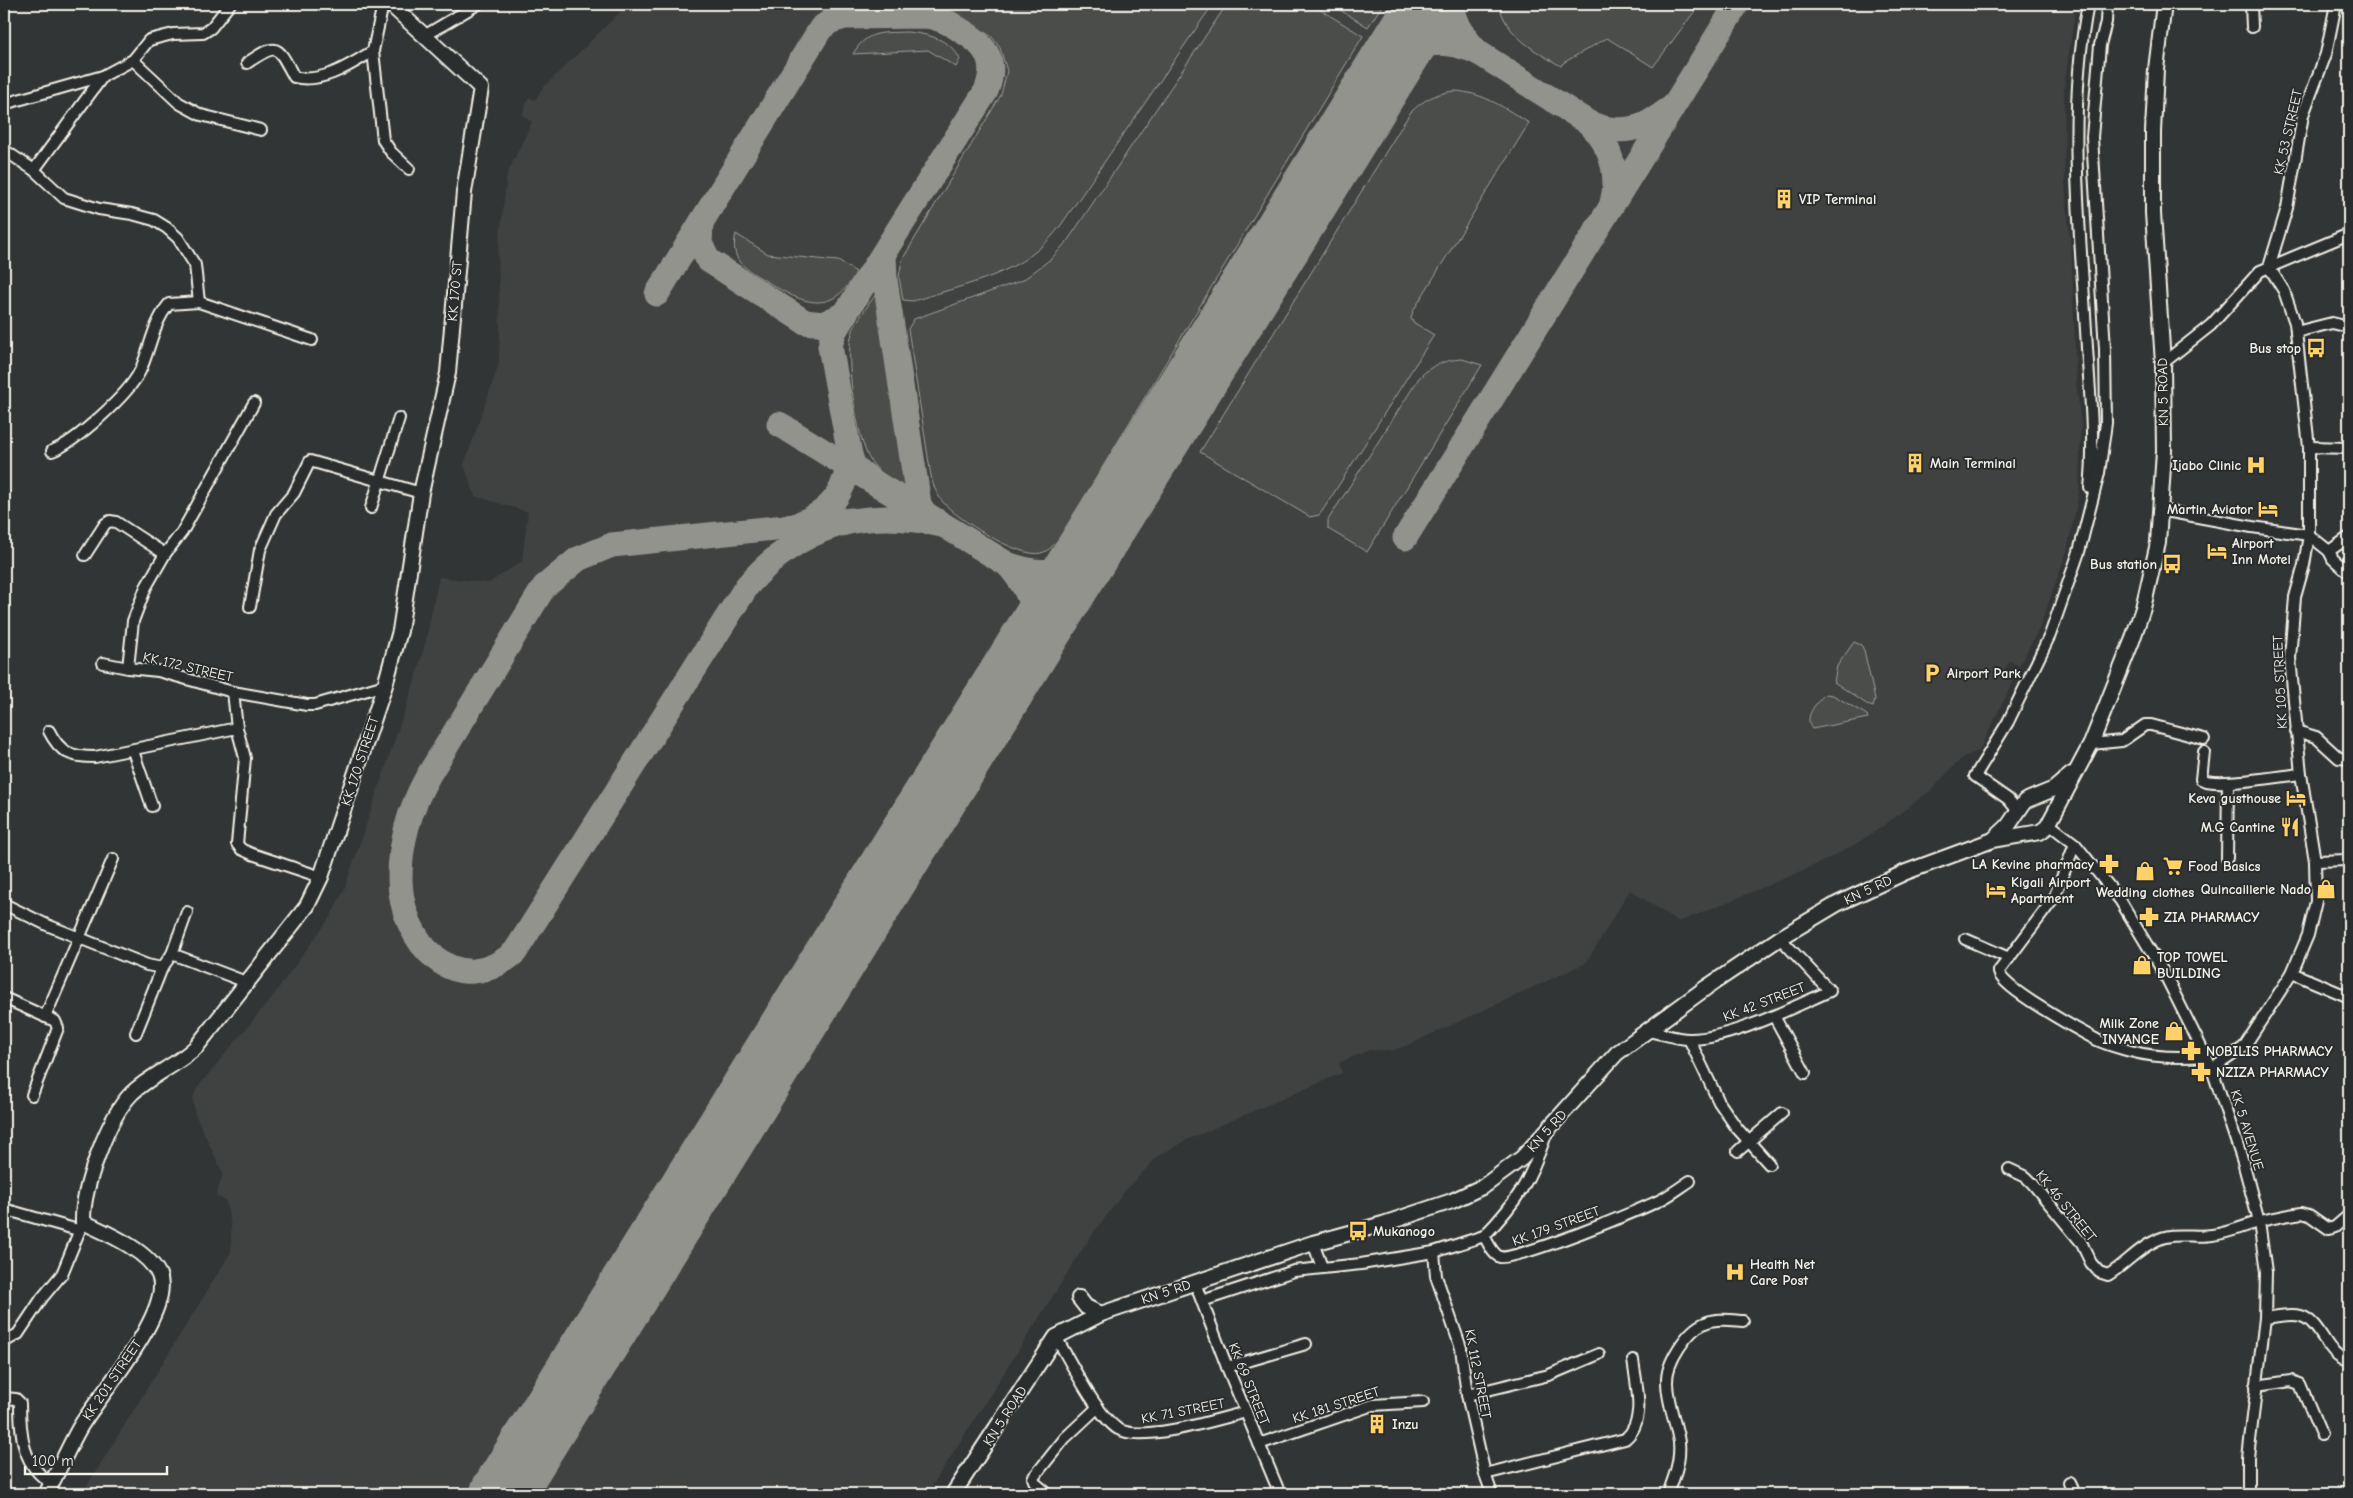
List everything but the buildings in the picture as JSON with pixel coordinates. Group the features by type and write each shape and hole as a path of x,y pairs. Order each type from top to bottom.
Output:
{"main road":[{"path":"390,4 424,36"},
{"name":"KN 5 ROAD","path":"2080,766 2091,744 2143,608 2158,543 2164,451 2163,364 2154,213 2153,132 2156,69 2164,4"},
{"name":"KK 170 ST","path":"421,493 448,374 464,192 481,88 424,36"},
{"name":"KK 170 STREET","path":"80,1226 82,1207 95,1162 117,1115 132,1094 182,1060 212,1030 246,982 295,924 307,906 321,877 385,685 400,631 421,493"},
{"path":"2051,821 2080,766"},
{"name":"KN 5 RD","path":"1993,840 2018,812 2025,801 2054,789 2080,766"},
{"path":"2034,798 2046,802 2050,807 2051,821"},
{"path":"2018,812 2023,828 2034,833"},
{"name":"KN 5 RD","path":"1056,1337 1101,1314 1313,1243 1383,1224 1452,1202 1468,1194 1507,1171 1547,1132 1597,1073 1617,1053 1780,938 1838,904 1906,872 1993,840 2042,831 2051,821"},
{"name":"KK 201 STREET","path":"49,1489 80,1427 136,1346 156,1310 160,1284 159,1276 151,1264 117,1238 80,1226"},
{"path":"1079,1298 1086,1307 1101,1314"},
{"name":"KN 5 ROAD","path":"953,1494 1056,1337"}],"street":[{"path":"4,104 103,76 132,60 149,40 174,34 203,33 211,28 230,4"},
{"path":"383,4 373,51 383,140 391,152 409,169"},
{"path":"424,36 478,4"},
{"path":"2088,4 2079,58 2075,127 2076,172 2092,400 2092,470 2088,516"},
{"path":"2018,812 2008,799 1975,776 2008,722 2050,635 2079,552 2099,473 2106,423 2105,349 2092,137 2100,45 2106,22 2107,4"},
{"path":"2250,4 2252,27"},
{"name":"KK 53 STREET","path":"2269,267 2287,208 2303,115 2326,54 2336,4"},
{"path":"247,63 269,49 275,49 282,55 294,77 313,79 357,61 373,51"},
{"path":"132,60 179,103 201,115 261,130"},
{"path":"34,170 103,76"},
{"path":"4,150 34,170 64,198 93,208 154,220 167,228 178,238 195,265 200,302"},
{"path":"2163,364 2226,312 2249,282 2269,267 2349,234"},
{"name":"KK 105 STREET","path":"2212,1069 2244,1047 2292,973 2308,935 2316,900 2315,861 2300,774 2291,679 2290,640 2295,597 2304,565 2309,535 2309,446 2296,332 2284,291 2269,267"},
{"path":"52,451 70,442 125,394 139,373 161,316 169,304 200,302 312,340"},
{"path":"2296,332 2332,324 2349,328"},
{"name":"KK 172 STREET","path":"254,403 182,532 165,554 146,587 133,621 128,668 158,671 233,692 307,706 385,685"},
{"path":"371,508 399,418"},
{"path":"2309,446 2349,448"},
{"path":"250,607 260,550 276,514 294,493 310,461 421,493"},
{"path":"2160,510 2252,527 2309,535 2329,551 2333,559 2349,573"},
{"path":"85,555 105,524 110,521 116,522 165,554"},
{"path":"2329,551 2349,537"},
{"path":"103,663 128,668"},
{"path":"233,692 237,728 245,758 237,844 241,849 252,854 321,877"},
{"path":"2091,744 2122,741 2145,725 2204,739"},
{"path":"49,731 55,743 66,753 77,758 95,758 237,728"},
{"path":"2296,731 2316,737 2335,755 2349,759"},
{"path":"133,751 152,806"},
{"path":"2204,752 2200,779 2204,782 2228,782 2300,774"},
{"path":"2227,858 2228,782"},
{"name":"KK 5 AVENUE","path":"2051,821 2075,844 2120,900 2165,975 2212,1069 2243,1162 2259,1222 2266,1272 2265,1318 2248,1458 2248,1494"},
{"path":"2075,844 2054,898 1999,971 1999,976 2018,993 2099,1041 2131,1052 2179,1058 2206,1056"},
{"path":"44,1017 113,859"},
{"path":"2315,861 2349,860"},
{"path":"4,904 78,938 147,965 162,968"},
{"path":"136,1033 162,968 172,954 187,912"},
{"name":"KK 42 STREET","path":"1648,1031 1689,1039 1735,1030 1774,1016 1830,991 1780,938"},
{"path":"1965,939 2009,958"},
{"path":"172,954 246,982"},
{"path":"2292,973 2349,997"},
{"path":"4,998 55,1022 58,1028 32,1095"},
{"path":"1774,1016 1805,1073"},
{"path":"1689,1039 1719,1102 1736,1127 1769,1164"},
{"path":"1738,1151 1782,1113"},
{"path":"1202,1301 1294,1271 1360,1264 1434,1252 1484,1236 1509,1210 1521,1191 1533,1170 1547,1132"},
{"name":"KK 46 STREET","path":"2009,1169 2026,1177 2033,1184 2081,1242 2091,1263 2102,1274 2108,1275 2129,1262 2140,1250 2166,1236 2212,1236 2235,1231 2259,1222 2302,1213 2309,1215 2328,1229 2335,1227 2349,1215"},
{"name":"KK 179 STREET","path":"1484,1236 1495,1253 1500,1257 1508,1258 1548,1245 1663,1199 1690,1181"},
{"path":"4,1209 80,1226 62,1274 42,1298 18,1334 4,1342"},
{"path":"1313,1243 1322,1268"},
{"name":"KK 112 STREET","path":"1434,1252 1436,1276 1461,1348 1467,1395 1485,1474 1492,1494"},
{"name":"KK 69 STREET","path":"1195,1283 1227,1367 1280,1494"},
{"path":"2265,1318 2302,1316 2309,1321 2333,1351 2344,1360 2349,1361"},
{"path":"1668,1494 1677,1472 1679,1443 1669,1405 1666,1379 1673,1357 1685,1339 1704,1323 1723,1319 1743,1321"},
{"name":"KK 71 STREET","path":"1056,1337 1098,1407 1116,1428 1128,1433 1148,1434 1195,1425 1246,1412"},
{"path":"1227,1367 1306,1344"},
{"path":"1467,1395 1549,1375 1599,1354"},
{"path":"1485,1474 1570,1452 1616,1443 1631,1435 1638,1416 1633,1360"},
{"path":"2256,1386 2291,1381 2300,1384 2322,1434"},
{"path":"4,1398 16,1399 20,1403 21,1441 49,1489"},
{"name":"KK 181 STREET","path":"1259,1444 1373,1405 1423,1402"},
{"path":"1048,1494 1034,1483 1034,1478 1065,1438 1098,1407"},
{"path":"2069,1482 2074,1494"}],"shaded area":[{"path":"628,4 2076,4 2064,87 2065,184 2072,260 2076,382 2081,425 2079,492 2067,551 2040,627 2019,666 2010,661 2002,674 2012,680 2011,686 1979,751 1963,757 1930,791 1882,827 1849,848 1805,870 1679,922 1630,890 1586,963 1408,1045 1391,1051 1369,1050 1339,1063 1342,1073 1189,1139 1158,1156 1126,1190 1091,1236 927,1494 82,1494 231,1252 231,1226 226,1201 216,1196 223,1173 195,1114 193,1099 197,1088 269,1001 331,916 345,887 417,674 439,577 489,583 522,561 528,512 475,496 464,465 499,364 498,253 507,174 532,122 522,115 529,97 535,100 541,90"},
{"path":"867,4 1213,4 1061,225 1047,242 1013,266 994,275 913,301 903,300 899,277 902,260 1001,95 1007,71 1000,48 992,37 947,8 936,6 867,6"},
{"path":"1227,4 1311,4 1363,36 1061,536 1050,548 1041,553 1018,550 974,527 949,508 936,492 931,476 908,329 914,319 1023,280 1052,258 1068,240"},
{"path":"1330,4 1383,4 1368,27"},
{"path":"1499,4 1700,4 1653,67 1607,38 1563,63 1561,66 1542,55 1515,34 1502,15"},
{"path":"907,32 923,34 944,42 956,52 960,59 956,67 928,50 853,54 858,46 876,34"},
{"path":"1454,91 1475,94 1503,107 1529,123 1413,311 1411,318 1413,322 1434,335 1323,510 1319,515 1310,517 1200,452 1410,113 1430,98 1441,93"},
{"path":"736,234 768,254 838,261 856,272 847,286 838,295 818,302 807,301 784,291 741,264 735,250"},
{"path":"876,294 907,488 882,473 870,460 865,450 856,417 851,378 850,344 854,328"},
{"path":"1462,359 1482,365 1367,552 1328,529 1328,520 1419,378 1438,364"},
{"path":"1854,642 1861,645 1864,650 1875,699 1873,707 1834,682 1837,666"},
{"path":"1825,694 1833,695 1867,715 1868,718 1812,729 1809,720 1810,715"}],"taxiway":[{"path":"1452,4 1455,18 1461,31 1479,53"},
{"path":"1405,538 1737,4"},
{"path":"657,294 821,28 831,21 845,17 926,16 949,23 978,43 984,49 990,63 991,72 986,91 845,314 834,332 830,346 850,455 854,467 866,476"},
{"path":"1384,74 1405,55 1427,45 1451,44 1479,53 1589,123 1608,150 1614,170 1615,181 1612,203"},
{"path":"1589,123 1611,129 1631,129 1650,122 1669,109"},
{"path":"701,223 700,243 708,260 805,322 823,324 845,314"},
{"path":"884,254 885,280 919,504 924,513 929,517"},
{"path":"779,424 1007,564 1031,571 1050,571 1068,565 1088,551"},
{"path":"801,523 822,512 836,497 845,478 850,455"},
{"path":"852,520 612,545 578,559 544,587 428,776 416,800 407,825 400,864 403,901 410,923 421,943 435,958 453,968 472,971 493,966 515,952 747,586 767,565 789,548 811,535 835,526 860,520 886,518 942,525"},
{"path":"1007,564 1023,585 1031,604 1032,626 1026,651"}],"runway":[{"path":"502,1494 1428,4"}],"place":[{"name":"VIP Terminal","path":"1784,199"},
{"name":"Bus stop","path":"2316,348"},
{"name":"Main Terminal","path":"1915,463"},
{"name":"Ijabo Clinic","path":"2256,465"},
{"name":"Martin Aviator","path":"2268,509"},
{"name":"Airport Inn Motel","path":"2217,551"},
{"name":"Bus station","path":"2172,564"},
{"name":"Airport Park","path":"1932,673"},
{"name":"Keva gusthouse","path":"2296,798"},
{"name":"M.G Cantine","path":"2290,827"},
{"name":"LA Kevine pharmacy","path":"2109,864"},
{"name":"Food Basics","path":"2173,866"},
{"name":"Wedding clothes","path":"2145,871"},
{"name":"Quincaillerie Nado","path":"2326,889"},
{"name":"Kigali Airport Apartment","path":"1996,890"},
{"name":"ZIA PHARMACY","path":"2149,917"},
{"name":"TOP TOWEL BUILDING","path":"2142,965"},
{"name":"Milk Zone INYANGE","path":"2174,1031"},
{"name":"NOBILIS PHARMACY","path":"2191,1051"},
{"name":"NZIZA PHARMACY","path":"2201,1072"},
{"name":"Mukanogo","path":"1358,1231"},
{"name":"Health Net Care Post","path":"1735,1272"},
{"name":"Inzu","path":"1377,1424"}]}
